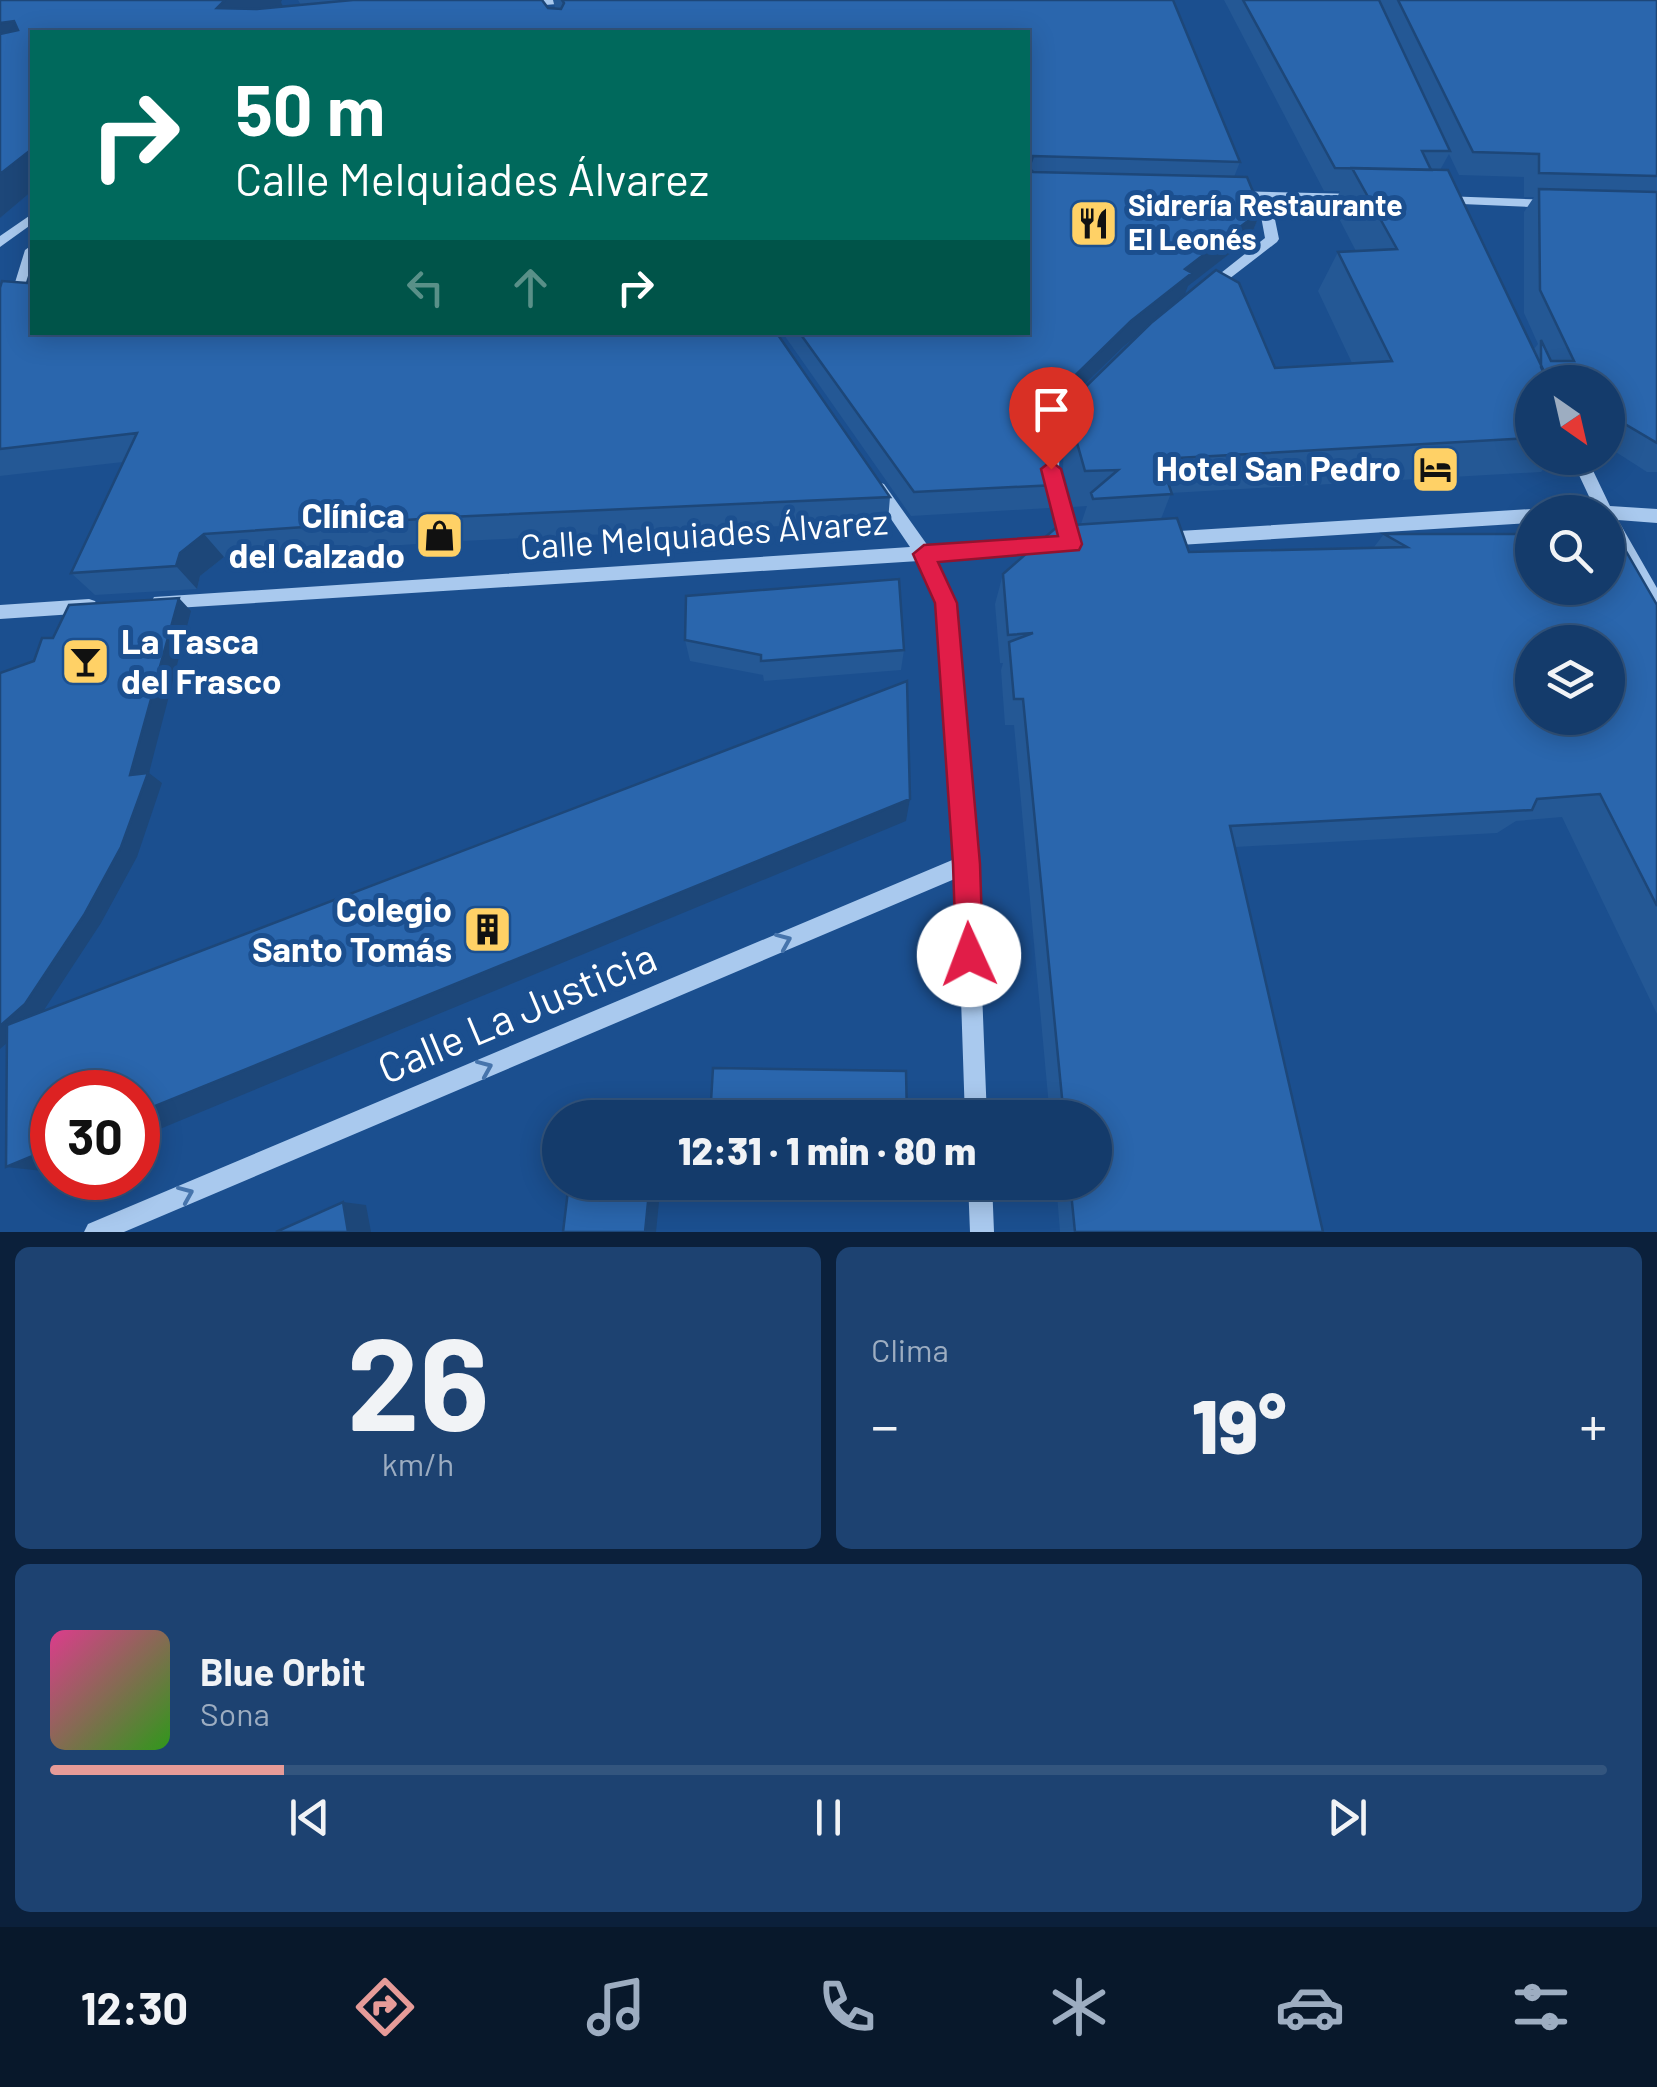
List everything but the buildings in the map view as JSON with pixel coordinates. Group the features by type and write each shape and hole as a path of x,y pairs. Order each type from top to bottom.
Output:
{"street":[{"path":"511,6 568,0"},
{"path":"540,1 552,18"},
{"path":"1452,182 1467,216"},
{"path":"1225,195 1377,198"},
{"path":"1195,300 1272,239 1264,196"},
{"path":"1430,200 1559,204"},
{"path":"0,243 30,220"},
{"path":"11,316 30,256"},
{"name":"Calle Melquiades Álvarez","path":"139,603 1080,544 1051,469 1052,431 1097,384"},
{"path":"863,466 924,554 946,603 966,864 975,1100"},
{"path":"1625,515 1657,516"},
{"path":"1146,540 1515,517"},
{"path":"1625,550 1657,604"},
{"path":"0,612 99,606"},
{"name":"Calle La Justicia","path":"96,1232 966,864"},
{"path":"981,1200 982,1232"}],"place":[{"name":"Sidrería Restaurante El Leonés","path":"1093,223"},
{"name":"Hotel San Pedro","path":"1436,469"},
{"name":"Clínica del Calzado","path":"440,536"},
{"name":"La Tasca del Frasco","path":"86,662"},
{"name":"Colegio Santo Tomás","path":"487,930"}],"route":[{"path":"969,955 946,603 924,554 1071,544 1051,469"}]}
